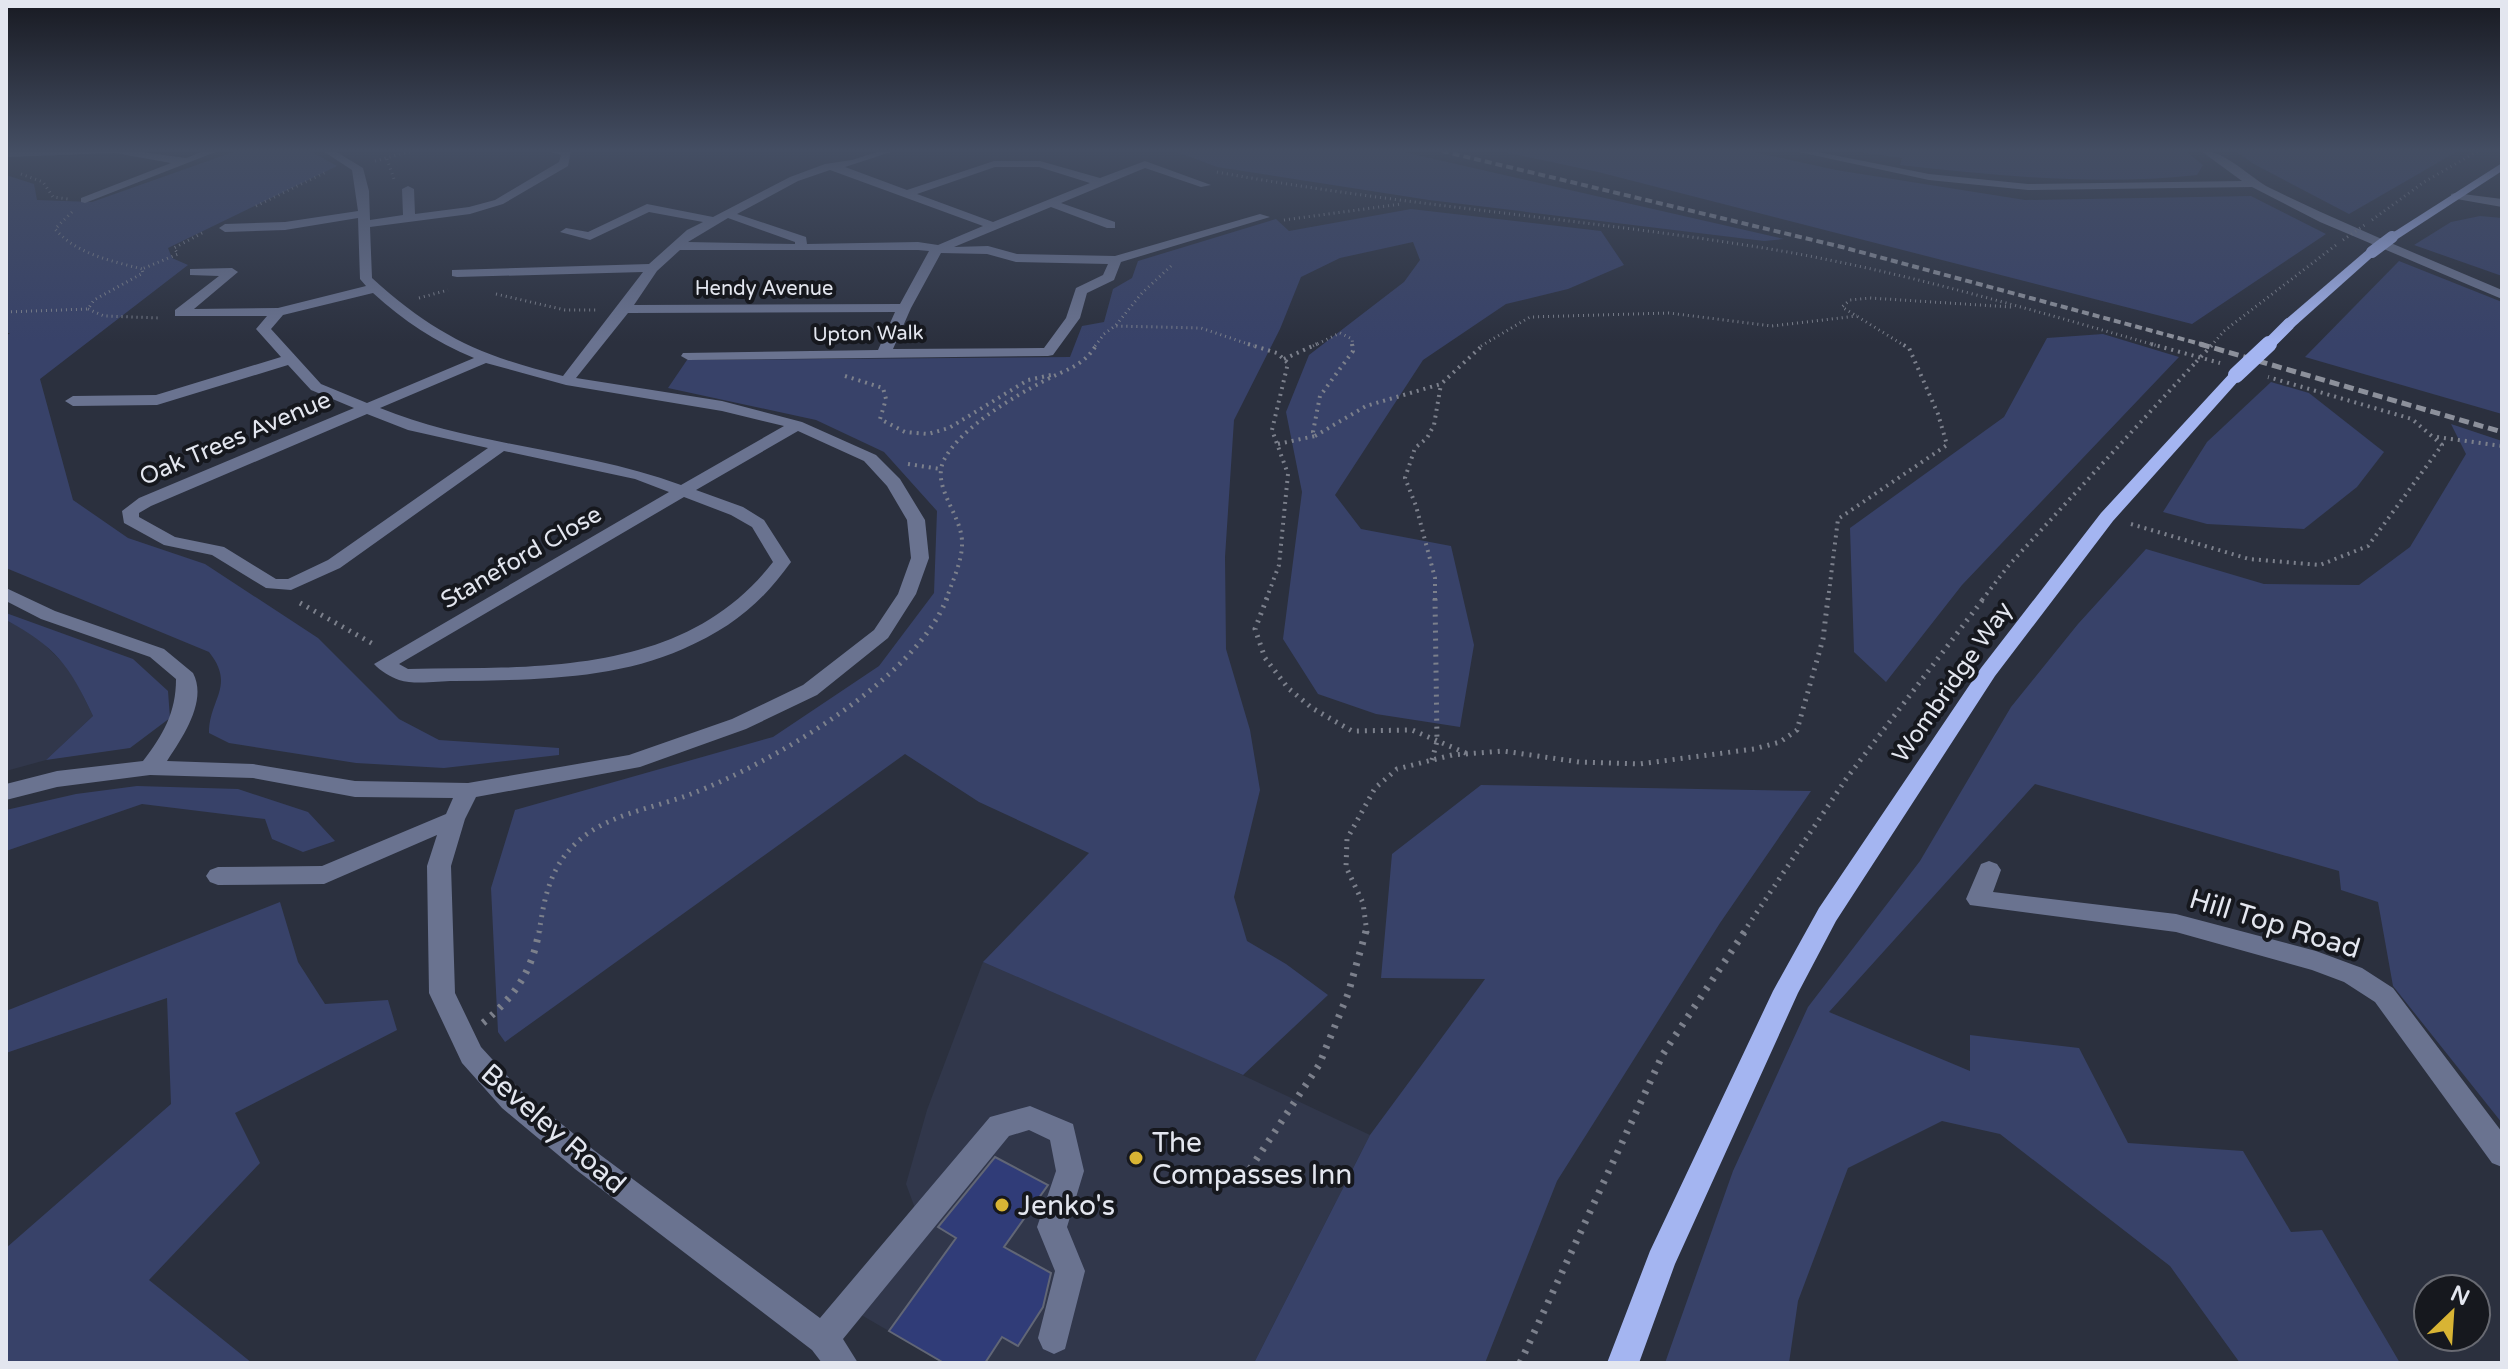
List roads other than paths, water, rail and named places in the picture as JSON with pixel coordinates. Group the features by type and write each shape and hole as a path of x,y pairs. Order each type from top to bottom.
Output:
{"main road":[{"name":"Wombridge Way","path":"1623,1363 1661,1261 1786,991 1827,915 1988,672 2107,517 2235,371 2372,252 2426,215"}],"street":[{"path":"6,792 57,779 150,768 253,771 355,789 468,791 632,762 739,724 810,690 881,634 907,594 920,558 916,520 894,483 870,458 797,425 722,406 566,381 509,367 452,344 406,316 366,279 364,215"},
{"path":"225,228 433,215"},
{"path":"566,232 590,236 633,215"},
{"path":"704,215 802,240 800,248"},
{"path":"566,381 624,309 652,268 675,246 726,215"},
{"path":"963,215 990,225"},
{"path":"884,353 904,308 937,249 1016,215"},
{"path":"1083,215 1111,225"},
{"path":"2318,215 2502,295"},
{"path":"675,246 918,246 988,250 1016,258 1116,260 1269,220"},
{"name":"Upton Walk","path":"688,356 1048,352 1073,318 1081,291 1109,277 1116,260"},
{"path":"459,279 652,268"},
{"path":"195,272 232,272 180,313 278,312 376,288"},
{"name":"Hendy Avenue","path":"624,309 904,308"},
{"path":"278,312 263,329 316,387 365,409 413,427 639,475 682,491"},
{"name":"Oak Trees Avenue","path":"486,358 145,502 131,511 130,519 170,541 218,551 272,584 291,585 334,564 501,446"},
{"path":"73,401 157,400 291,359"},
{"name":"Staneford Close","path":"682,491 737,511 758,524 782,562 753,599 713,628 652,653 558,673 404,675 390,661 682,491 797,425"},
{"path":"6,594 48,615 157,653 186,677 188,701 178,729 150,768"},
{"name":"Beveley Road","path":"468,791 454,819 439,866 442,993 471,1055 512,1100 585,1160 823,1339 842,1363"},
{"path":"218,876 324,875 454,819"},
{"name":"Hill Top Road","path":"1989,870 1978,899 2176,923 2316,961 2353,975 2384,995 2502,1154"},
{"path":"823,1339 1000,1126 1030,1118 1063,1133 1070,1171 1052,1227 1070,1271 1054,1338"}],"railway":[{"path":"1708,215 1842,247 2208,346"},
{"path":"2200,344 2502,432"}],"place":[{"name":"The Compasses Inn","path":"1136,1158"},
{"name":"Jenko's","path":"1002,1205"}]}
